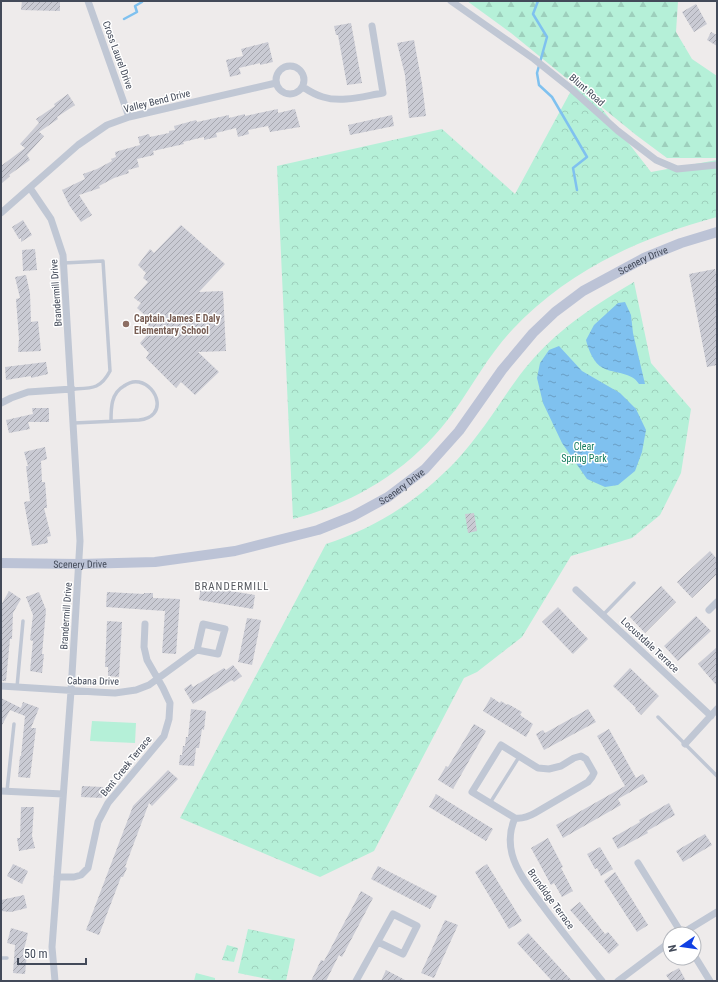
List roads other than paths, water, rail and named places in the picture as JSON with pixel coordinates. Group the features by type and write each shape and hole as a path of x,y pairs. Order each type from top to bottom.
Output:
{"street":[{"name":"Cross Laurel Drive","path":"88,1 129,116"},
{"name":"Blunt Road","path":"451,1 535,59 618,131 656,160 677,169 717,165"},
{"path":"303,87 318,95 330,98 354,98 383,93 372,26"},
{"path":"295,66 304,75 305,81 303,87 298,93 291,95 281,92 276,83 278,72 285,67 295,66"},
{"name":"Valley Bend Drive","path":"1,213 78,144 107,125 129,116 276,83"},
{"name":"Brandermill Drive","path":"30,188 51,220 63,255 80,541 80,564 52,947 55,981"},
{"name":"Scenery Drive","path":"1,563 80,564 155,562 235,551 318,530 353,516 388,497 425,469 459,431 502,370 533,333 555,312 583,291 644,258 681,243 717,232"},
{"path":"1,403 28,392 72,389"},
{"name":"Locustdale Terrace","path":"576,590 711,716"},
{"path":"709,610 717,602"},
{"name":"Bent Creek Terrace","path":"57,877 74,877 81,875 88,868 98,822 108,803 164,736 169,719 170,703 147,660 144,647 145,624"},
{"path":"203,624 225,629 218,654 197,650 203,624"},
{"name":"Cabana Drive","path":"1,686 71,691 115,692 136,690 149,685 197,650"},
{"path":"685,744 717,709"},
{"path":"501,745 519,756 538,768 549,769 561,766 574,758 581,756 586,759 594,773 588,782 535,814 527,817 515,818 472,792 501,745"},
{"path":"4,791 63,794"},
{"name":"Brundidge Terrace","path":"515,818 511,828 510,839 512,853 518,868 534,894 602,981"},
{"path":"638,863 676,926"},
{"path":"694,926 717,912"},
{"path":"356,981 393,914 417,926 403,954 378,942"},
{"path":"618,981 662,948"},
{"path":"701,966 710,981"}],"lane":[{"path":"64,263 103,261 110,371 105,380 95,387 72,389"},
{"path":"74,423 111,421 147,419 155,413 158,404 155,395 148,387 139,382 130,383 120,388 113,400 111,421"},
{"path":"603,615 634,583"},
{"path":"17,687 23,621"},
{"path":"658,718 717,776"},
{"path":"4,791 14,724"},
{"path":"490,803 519,756"},
{"path":"1,958 7,958"}],"water":[{"path":"625,302 631,315 633,333 645,384 639,384 628,375 608,370 600,366 592,356 586,340 594,325 618,303"},
{"path":"559,346 582,371 620,393 636,409 646,430 642,452 635,471 618,485 605,487 587,479 562,443 543,403 537,378 540,363 549,350"}],"waterway":[{"path":"124,19 137,12 135,6 142,1"},
{"path":"538,1 533,14 547,37 537,73 539,85 552,97 587,157 573,168 577,190"}],"place":[{"name":"Captain James E Daly Elementary School","path":"126,324"}],"district":[{"name":"BRANDERMILL","path":"232,586"}],"park label":[{"name":"Clear Spring Park","path":"584,452"}]}
